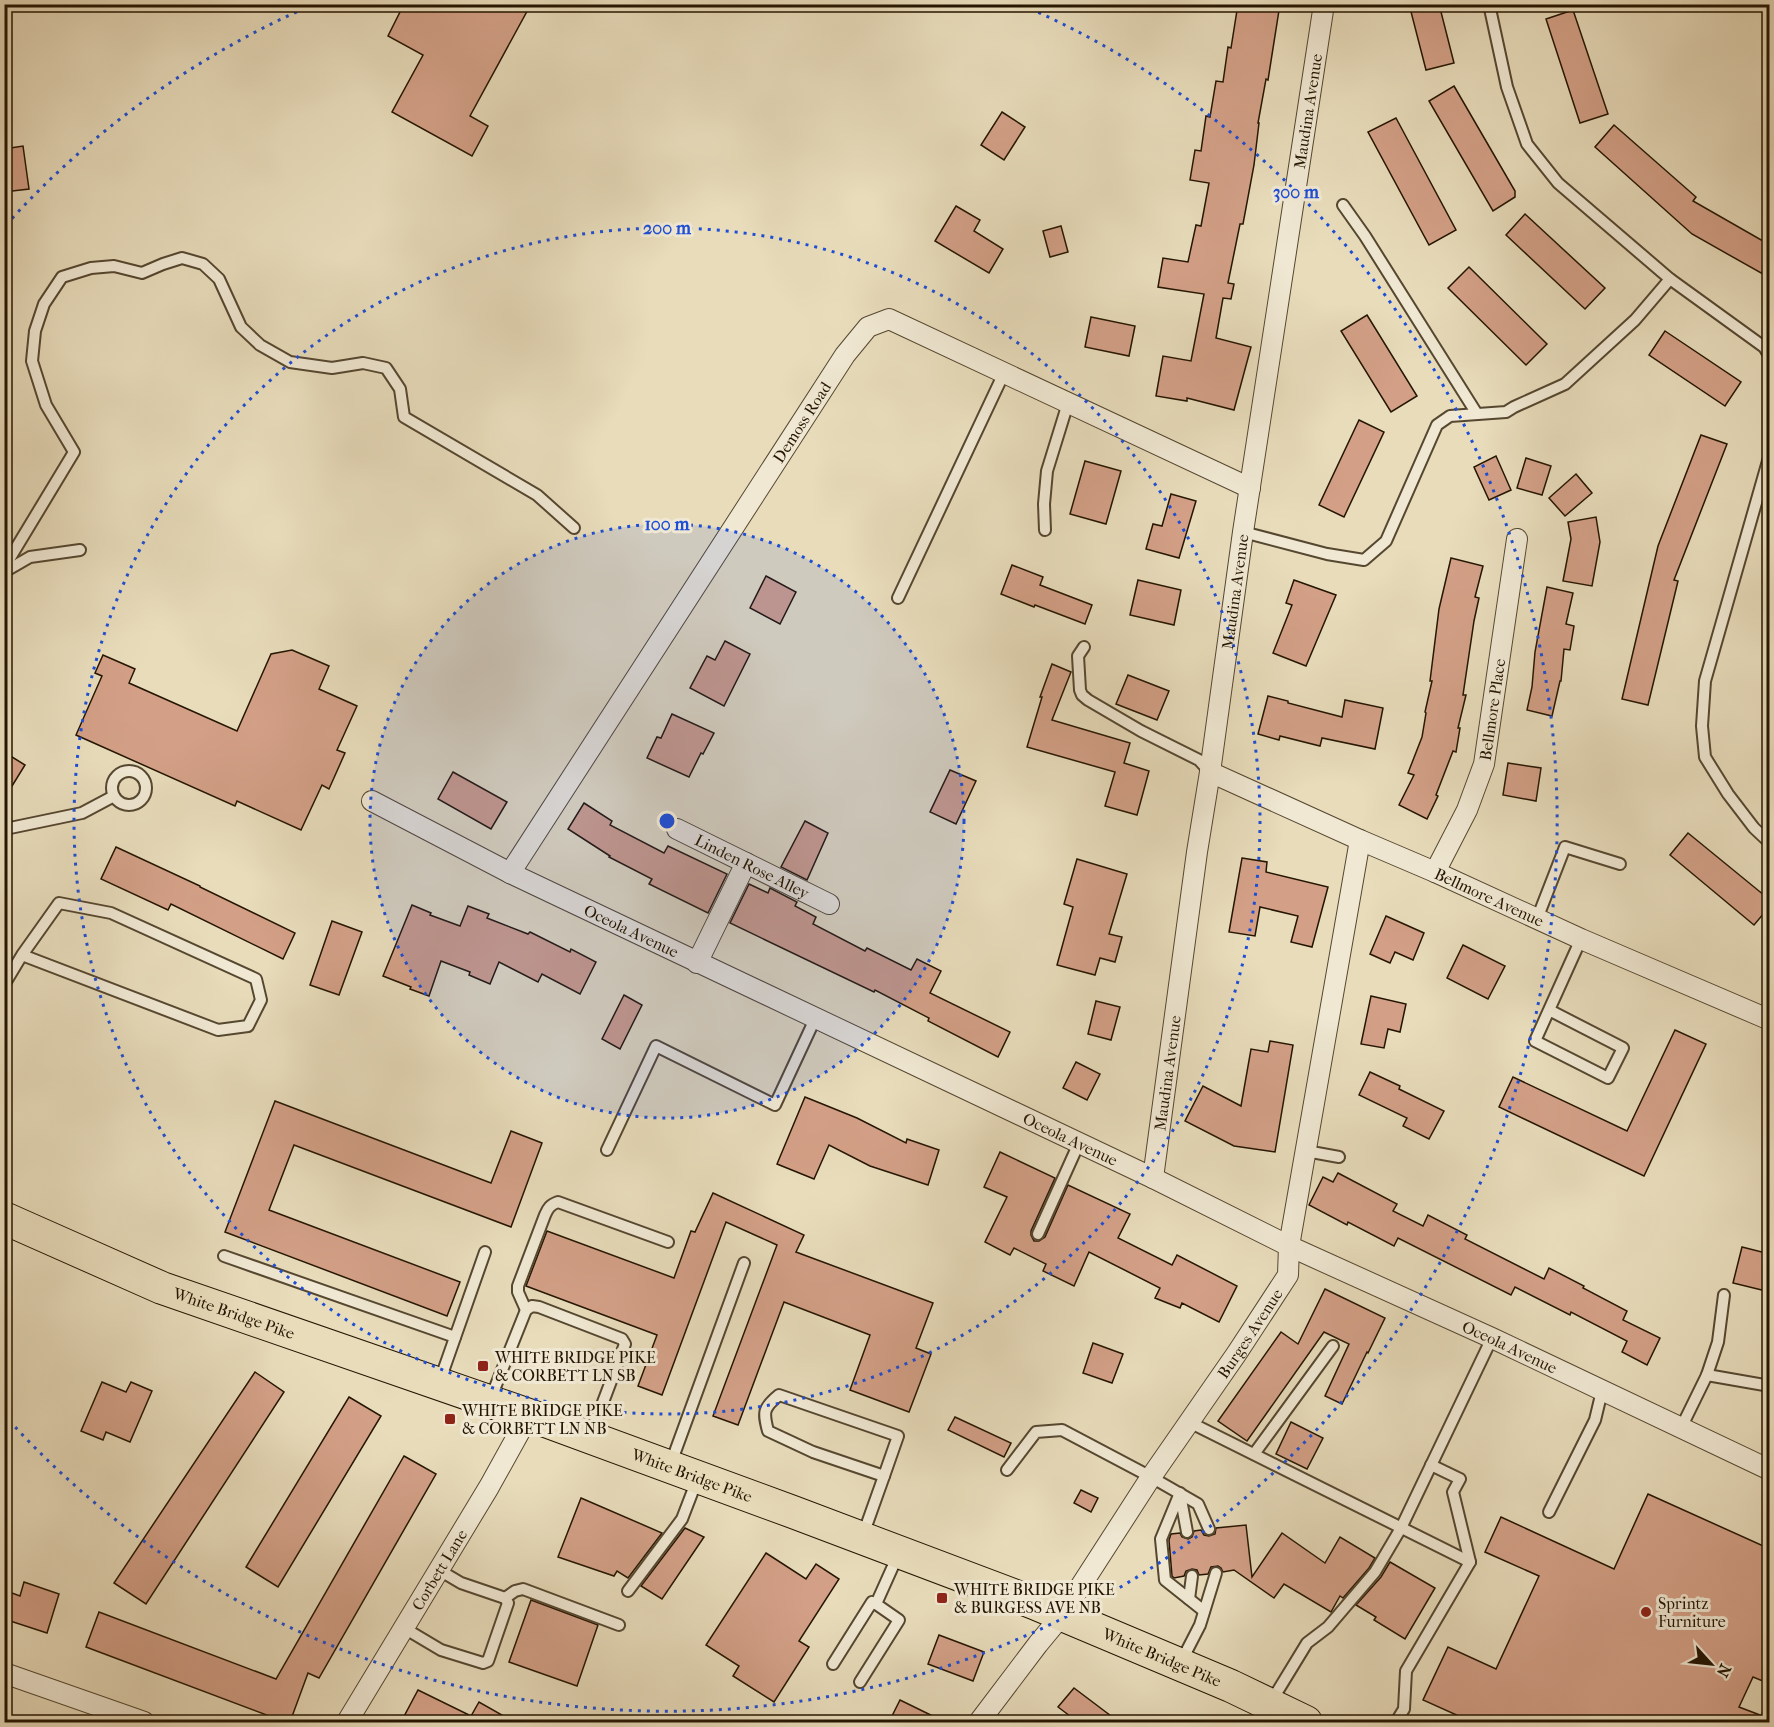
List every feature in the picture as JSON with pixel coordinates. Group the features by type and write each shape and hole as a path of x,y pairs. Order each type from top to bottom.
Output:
{"main road":[{"name":"White Bridge Pike","path":"4,1218 162,1288 590,1437 1062,1615 1306,1722"}],"street":[{"name":"Maudina Avenue","path":"1153,1178 1243,532 1324,4"},
{"name":"Demoss Road","path":"510,873 845,356 868,327 889,320 1250,488"},
{"name":"Bellmore Place","path":"1435,872 1467,810 1484,764 1517,539"},
{"name":"Bellmore Avenue","path":"1210,772 1581,939 1770,1020"},
{"name":"Oceola Avenue","path":"372,801 510,873 697,963 1153,1178 1289,1246 1492,1338 1770,1470"},
{"name":"Linden Rose Alley","path":"677,829 829,904"},
{"name":"Burges Avenue","path":"979,1722 1062,1615 1151,1477 1288,1275 1289,1246 1360,840"},
{"path":"697,963 746,863"},
{"name":"Corbett Lane","path":"347,1722 489,1487 529,1415"},
{"path":"4,1673 144,1722"}],"lane":[{"path":"1489,4 1507,87 1527,144 1558,183 1670,279 1764,347 1770,357"},
{"path":"1343,205 1365,236 1476,414"},
{"path":"4,570 74,452 46,405 32,361 34,331 44,304 62,277 92,268 114,266 142,273 182,258 203,264 219,279 241,327 260,345 290,362 332,368 363,363 386,368 400,389 404,417 537,495 574,528"},
{"path":"1243,532 1327,554 1364,560 1386,541 1437,424 1450,416 1506,412 1514,406 1565,384 1635,320 1670,279"},
{"path":"898,598 1004,373"},
{"path":"1045,530 1044,504 1047,471 1068,403"},
{"path":"1770,454 1705,681 1702,726 1705,757 1728,794 1754,828 1770,843"},
{"path":"4,570 30,556 80,550"},
{"path":"1084,647 1078,656 1082,695 1141,731 1198,760 1210,772"},
{"path":"4,826 10,828 82,813 114,796"},
{"path":"1537,919 1565,847 1620,864"},
{"path":"4,985 22,955 59,903 111,913 256,979 261,1000 248,1026 218,1030 22,955"},
{"path":"1549,1010 1623,1048 1608,1078 1535,1041 1581,939"},
{"path":"607,1150 656,1046 775,1105 815,1019"},
{"path":"1038,1234 1079,1143"},
{"path":"1306,1151 1340,1157"},
{"path":"526,1310 518,1292 518,1286 544,1215 548,1207 553,1204 558,1202 668,1242"},
{"path":"439,1383 485,1252"},
{"path":"224,1256 455,1337"},
{"path":"628,1591 682,1519 684,1472 744,1263"},
{"path":"1681,1428 1707,1375 1718,1342 1724,1295"},
{"path":"490,1401 526,1310 532,1306 539,1307 622,1340 626,1344 590,1437"},
{"path":"1269,1705 1307,1643 1328,1627 1375,1572 1401,1528 1492,1338"},
{"path":"1254,1454 1334,1346"},
{"path":"1707,1375 1770,1386"},
{"path":"1549,1512 1595,1420 1602,1391"},
{"path":"862,1538 884,1476 898,1436 779,1395 768,1404 764,1415 768,1431 813,1452 884,1476"},
{"path":"1189,1422 1470,1562"},
{"path":"1007,1470 1036,1432 1062,1430 1198,1504 1209,1529"},
{"path":"1396,1722 1404,1709 1406,1671 1470,1562 1453,1492 1460,1479 1431,1465"},
{"path":"1180,1493 1187,1532"},
{"path":"1180,1493 1161,1539 1165,1580 1204,1611"},
{"path":"876,1604 899,1552"},
{"path":"404,1628 441,1650 483,1663 488,1662 508,1603 505,1598 461,1583 439,1570"},
{"path":"1179,1665 1200,1625 1216,1573"},
{"path":"1189,1599 1192,1576"},
{"path":"505,1598 523,1589 619,1625"},
{"path":"833,1664 872,1602 876,1604 899,1620 860,1682"},
{"path":"1765,1722 1770,1711"}],"building":[{"path":"404,4 531,4 470,116 488,126 472,156 392,112 423,55 388,36"},
{"path":"1238,4 1280,4 1268,80 1266,79 1258,123 1254,165 1243,224 1240,224 1228,283 1234,284 1231,299 1223,298 1216,338 1251,347 1234,410 1187,398 1187,401 1156,396 1163,356 1191,361 1204,294 1158,287 1163,258 1188,262 1196,225 1201,226 1209,183 1190,180 1195,150 1201,151 1206,116 1210,117 1216,81 1223,82"},
{"path":"1409,4 1439,4 1454,63 1426,70"},
{"path":"1573,10 1608,114 1580,123 1546,19"},
{"path":"1454,86 1515,191 1515,197 1493,211 1429,101"},
{"path":"1002,112 1025,127 1004,160 981,145"},
{"path":"1396,118 1456,230 1429,245 1368,132"},
{"path":"1614,125 1696,197 1693,201 1770,245 1770,278 1692,234 1595,147"},
{"path":"23,146 29,189 4,192 4,149"},
{"path":"956,206 980,220 974,231 1003,249 989,273 935,241"},
{"path":"1525,214 1605,288 1585,309 1506,235"},
{"path":"1061,226 1068,252 1050,257 1043,231"},
{"path":"1469,267 1547,344 1526,365 1448,288"},
{"path":"1367,315 1417,396 1391,412 1341,331"},
{"path":"1091,317 1135,326 1129,356 1085,347"},
{"path":"1665,331 1741,382 1725,406 1649,355"},
{"path":"1359,420 1384,432 1344,517 1319,505"},
{"path":"1701,435 1727,444 1674,580 1678,581 1648,705 1622,699 1658,546"},
{"path":"1496,456 1511,490 1489,500 1474,467"},
{"path":"1526,458 1551,466 1542,495 1517,488"},
{"path":"1085,461 1121,471 1106,524 1070,514"},
{"path":"1576,474 1592,493 1565,516 1549,498"},
{"path":"1171,494 1196,501 1179,558 1146,549 1153,524 1162,526"},
{"path":"1596,517 1600,542 1592,586 1563,581 1571,539 1568,522"},
{"path":"1451,558 1483,566 1475,597 1479,598 1456,752 1453,751 1436,795 1438,796 1427,819 1399,805 1414,775 1408,773 1422,737 1432,681 1430,681 1439,609"},
{"path":"1012,565 1043,577 1040,585 1092,605 1085,624 1001,594"},
{"path":"766,576 796,592 780,624 750,608"},
{"path":"1138,580 1181,590 1174,625 1130,615"},
{"path":"1294,580 1336,595 1306,666 1273,653 1292,605 1286,603"},
{"path":"1547,587 1573,593 1566,624 1574,626 1570,650 1564,649 1561,681 1552,716 1527,710"},
{"path":"725,641 750,654 724,706 690,688 707,656 715,660"},
{"path":"292,650 329,666 319,689 357,706 337,750 345,753 329,789 322,785 301,830 237,801 235,806 76,735 102,676 95,673 103,655 135,669 129,683 237,731 271,654"},
{"path":"1052,664 1071,672 1052,720 1130,743 1124,763 1149,771 1137,815 1105,806 1115,772 1027,747 1042,697 1040,697"},
{"path":"1128,675 1169,691 1157,720 1116,704"},
{"path":"1268,696 1342,717 1345,700 1383,708 1375,749 1322,738 1320,746 1280,736 1279,740 1258,734"},
{"path":"672,714 714,733 689,777 647,758 657,737 661,738"},
{"path":"4,752 25,765 4,799"},
{"path":"1508,763 1541,768 1536,801 1503,795"},
{"path":"950,770 976,781 956,824 930,812"},
{"path":"453,772 507,802 491,829 438,799"},
{"path":"584,803 612,821 610,825 664,853 668,846 727,874 708,913 649,884 652,879 609,857 568,829"},
{"path":"805,821 828,833 807,880 781,867"},
{"path":"1688,833 1770,900 1770,906 1754,925 1670,855"},
{"path":"116,847 295,933 283,959 171,904 168,910 101,879"},
{"path":"1242,858 1267,862 1266,872 1328,887 1312,947 1291,942 1298,916 1260,907 1255,936 1229,932"},
{"path":"1077,859 1127,874 1109,934 1122,937 1115,962 1100,958 1095,975 1057,965 1073,907 1064,904"},
{"path":"749,884 768,893 770,888 797,902 795,906 816,917 813,924 865,951 867,948 911,970 917,959 941,971 930,993 1010,1032 998,1057 928,1021 929,1018 875,990 874,992 730,923"},
{"path":"412,905 431,913 430,915 460,926 468,906 489,914 487,918 528,934 530,932 596,962 580,994 542,974 538,982 499,962 490,984 469,975 470,972 441,961 429,996 383,976"},
{"path":"1386,916 1424,933 1413,960 1395,952 1390,963 1370,954"},
{"path":"332,921 362,932 339,995 310,985"},
{"path":"1463,945 1505,966 1488,999 1447,978"},
{"path":"624,995 642,1005 620,1049 602,1039"},
{"path":"1371,996 1406,1004 1400,1032 1388,1029 1384,1048 1361,1044"},
{"path":"1096,1001 1120,1007 1111,1040 1088,1034"},
{"path":"1675,1030 1706,1044 1644,1176 1499,1107 1513,1077 1627,1131"},
{"path":"1270,1041 1293,1045 1275,1152 1234,1146 1185,1121 1203,1086 1241,1106 1251,1049 1268,1052"},
{"path":"1076,1062 1100,1074 1087,1100 1063,1088"},
{"path":"1370,1072 1444,1111 1429,1139 1403,1126 1407,1118 1359,1095"},
{"path":"805,1097 857,1118 906,1143 907,1139 939,1150 928,1185 870,1166 829,1145 814,1179 777,1164"},
{"path":"275,1101 491,1183 511,1131 542,1143 511,1227 294,1145 269,1210 460,1282 447,1316 225,1232"},
{"path":"1000,1152 1055,1178 1031,1231 1034,1241 1045,1237 1068,1185 1130,1214 1118,1238 1172,1265 1177,1255 1237,1286 1219,1322 1182,1303 1180,1308 1155,1298 1160,1288 1089,1252 1074,1286 1043,1271 1046,1264 1014,1248 1010,1255 985,1242 1007,1197 984,1187"},
{"path":"1338,1173 1397,1204 1393,1211 1423,1226 1428,1215 1467,1235 1465,1239 1544,1279 1549,1268 1627,1311 1623,1320 1660,1338 1647,1365 1622,1352 1627,1341 1571,1312 1570,1315 1515,1287 1511,1295 1398,1238 1394,1246 1309,1205 1323,1177 1333,1182"},
{"path":"713,1193 804,1235 796,1252 933,1303 916,1348 931,1354 909,1412 850,1390 870,1335 784,1302 738,1425 713,1416 777,1245 726,1222 662,1395 638,1386 657,1335 526,1286 547,1231 674,1278 691,1231 695,1232"},
{"path":"1742,1247 1770,1254 1770,1292 1733,1283"},
{"path":"1325,1289 1385,1318 1342,1404 1325,1396 1349,1344 1324,1332 1247,1441 1218,1421 1281,1332 1298,1344"},
{"path":"1093,1343 1123,1354 1112,1383 1083,1373"},
{"path":"255,1372 284,1392 146,1604 114,1583"},
{"path":"102,1382 126,1392 131,1382 152,1391 130,1442 106,1432 103,1440 81,1431"},
{"path":"349,1397 381,1416 278,1587 246,1567"},
{"path":"955,1417 1011,1443 1004,1457 948,1430"},
{"path":"1291,1422 1323,1438 1307,1469 1276,1454"},
{"path":"404,1456 436,1474 319,1678 308,1673 290,1722 86,1647 99,1612 276,1679"},
{"path":"1081,1490 1098,1498 1091,1512 1074,1503"},
{"name":"Sprintz Furniture","path":"1648,1494 1770,1549 1770,1684 1753,1677 1739,1707 1760,1715 1758,1722 1472,1722 1423,1700 1448,1647 1496,1669 1539,1576 1485,1552 1501,1517 1614,1569"},
{"path":"581,1498 662,1533 628,1578 617,1571 614,1576 558,1557"},
{"path":"1246,1525 1252,1577 1282,1533 1325,1563 1340,1537 1375,1558 1343,1598 1340,1596 1331,1612 1284,1584 1274,1598 1234,1570 1223,1572 1218,1566 1211,1567 1208,1574 1199,1575 1197,1570 1192,1569 1186,1571 1184,1576 1174,1578 1172,1576 1169,1540 1171,1534 1180,1533 1182,1537 1188,1539 1192,1537 1194,1531 1201,1530 1204,1535 1209,1536 1215,1534 1216,1528"},
{"path":"685,1528 704,1537 662,1599 641,1586"},
{"path":"766,1553 806,1579 816,1564 839,1579 799,1641 809,1647 774,1702 733,1676 739,1666 706,1645"},
{"path":"1390,1562 1435,1588 1405,1639 1374,1620 1376,1617 1356,1605 1381,1577"},
{"path":"24,1582 59,1594 47,1633 4,1619 4,1590 20,1596"},
{"path":"531,1600 598,1625 577,1686 509,1662"},
{"path":"939,1635 984,1652 973,1681 928,1664"},
{"path":"1074,1688 1119,1722 1078,1722 1058,1707"},
{"path":"418,1690 471,1716 479,1702 514,1722 401,1722"},
{"path":"900,1700 945,1722 889,1722"}],"place":[{"name":"WHITE BRIDGE PIKE & CORBETT LN SB","path":"483,1366"},
{"name":"WHITE BRIDGE PIKE & CORBETT LN NB","path":"450,1419"},
{"name":"WHITE BRIDGE PIKE & BURGESS AVE NB","path":"942,1598"},
{"name":"Sprintz Furniture","path":"1646,1612"}]}
